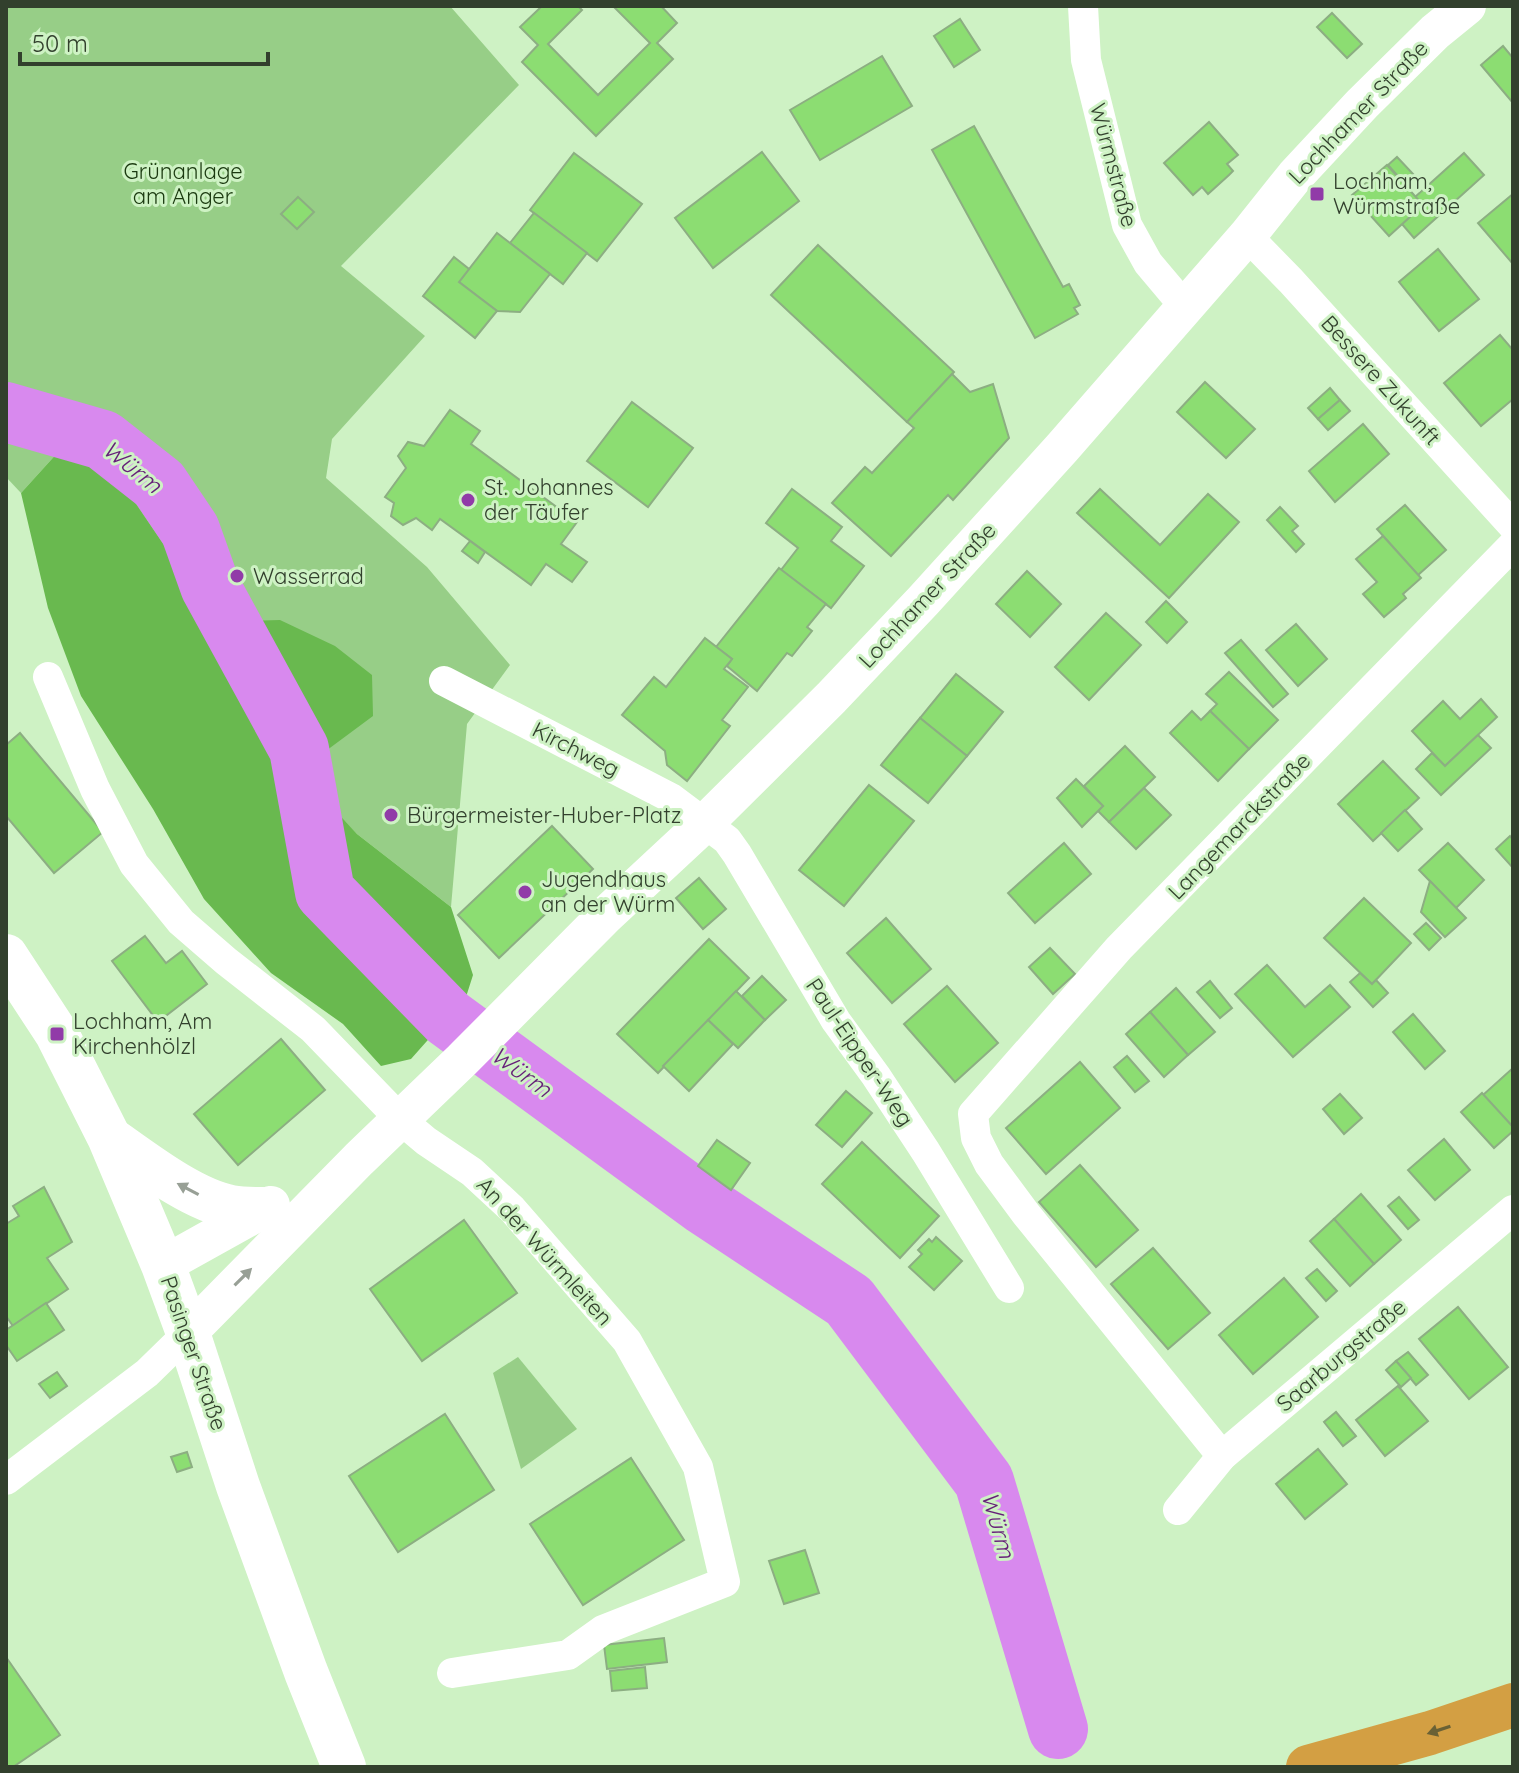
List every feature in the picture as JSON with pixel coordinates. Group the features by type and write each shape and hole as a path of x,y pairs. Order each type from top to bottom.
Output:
{"highway":[{"path":"1308,1767 1430,1733 1513,1705"}],"main road":[{"name":"Pasinger Straße","path":"6,956 57,1034 109,1137 163,1265 238,1486 344,1767"},
{"path":"109,1137 160,1175 208,1200 231,1208 263,1209"}],"street":[{"name":"Würmstraße","path":"1083,6 1086,60 1127,225 1148,263 1185,307"},
{"name":"Lochhamer Straße","path":"188,1333 605,916 705,823 831,698 1062,448 1247,236 1295,176 1362,104 1435,32 1467,6"},
{"name":"Bessere Zukunft","path":"1247,236 1513,526"},
{"name":"Langemarckstraße","path":"1222,1456 989,1164 976,1138 973,1114 1119,948 1513,545"},
{"name":"An der Würmleiten","path":"48,677 95,789 134,864 181,922 313,1029 401,1120 472,1172 512,1209 627,1341 698,1467 725,1582 603,1630 568,1655 452,1673"},
{"name":"Kirchweg","path":"444,681 671,798 705,823"},
{"name":"Paul-Eipper-Weg","path":"705,823 727,840 737,854 836,1021 926,1152 1009,1288"},
{"name":"Lochhamer Straße","path":"163,1265 359,1159"},
{"name":"Saarburgstraße","path":"1178,1510 1222,1456 1513,1210"},
{"path":"6,1480 147,1373 188,1333"}],"green space":[{"name":"Grünanlage am Anger","path":"6,6 450,6 519,85 341,266 425,336 332,439 326,478 427,567 510,665 467,724 451,907 357,834 321,796 315,758 60,450 21,493 6,477"},
{"path":"60,450 102,454 221,629 247,621 280,620 335,646 372,675 373,716 315,759 322,796 357,834 451,907 473,975 466,997 411,1059 381,1066 343,1024 271,973 204,899 153,809 81,696 48,608 21,493"},
{"path":"518,1357 577,1429 521,1469 493,1373"}],"building":[{"path":"542,6 578,6 582,10 548,44 598,95 650,43 613,6 661,6 677,23 657,43 673,59 596,136 522,62 538,45 520,27"},
{"path":"1332,13 1362,44 1347,58 1317,27"},
{"path":"960,19 980,50 954,67 934,36"},
{"path":"1503,46 1513,58 1513,103 1481,65"},
{"path":"882,56 912,106 820,160 790,110"},
{"path":"1209,122 1238,155 1227,164 1233,171 1208,194 1202,187 1193,195 1164,163"},
{"path":"974,126 1063,287 1069,284 1080,305 1074,308 1078,314 1035,338 932,150"},
{"path":"762,152 799,201 713,268 675,218"},
{"path":"574,153 642,204 597,261 530,210"},
{"path":"1464,153 1484,175 1414,238 1402,224 1423,205 1415,197"},
{"path":"1397,157 1414,175 1405,184 1388,165"},
{"path":"1387,165 1423,205 1389,236 1352,195"},
{"path":"1513,194 1513,264 1478,223"},
{"path":"298,197 314,212 297,229 281,214"},
{"path":"534,213 587,253 563,284 510,243"},
{"path":"497,233 550,274 520,312 497,311 459,282"},
{"path":"818,245 954,372 907,422 771,295"},
{"path":"1438,249 1479,299 1439,331 1399,282"},
{"path":"454,257 469,269 459,282 497,311 475,338 423,296"},
{"path":"1500,335 1513,350 1513,399 1481,426 1444,383"},
{"path":"952,374 970,392 993,384 1009,438 953,500 948,495 891,556 832,503 865,467 872,473 914,428 907,422"},
{"path":"1205,382 1255,429 1226,458 1177,412"},
{"path":"1330,388 1340,400 1318,419 1308,408"},
{"path":"1340,400 1350,411 1328,430 1318,419"},
{"path":"632,402 693,448 648,507 587,461"},
{"name":"St. Johannes der Täufer","path":"450,410 480,431 471,444 577,522 561,544 587,562 572,582 546,564 531,585 440,519 432,530 416,518 403,525 391,516 394,503 385,497 406,468 398,456 408,442 424,446"},
{"path":"1363,424 1389,454 1335,502 1309,471"},
{"path":"792,489 842,527 831,541 864,566 831,608 781,570 798,548 766,523"},
{"path":"1100,489 1160,545 1208,494 1239,522 1169,598 1077,513"},
{"path":"1405,505 1446,550 1418,575 1377,529"},
{"path":"1280,507 1298,526 1292,531 1304,544 1296,552 1267,520"},
{"path":"1383,536 1421,578 1403,594 1406,598 1384,617 1363,594 1377,582 1356,559"},
{"path":"470,541 485,552 478,563 462,551"},
{"path":"779,568 826,604 807,627 812,631 792,656 787,653 757,691 727,666 732,659 716,647"},
{"path":"1027,571 1061,604 1030,637 996,604"},
{"path":"1166,601 1187,622 1167,643 1146,622"},
{"path":"1106,613 1141,645 1089,700 1055,667"},
{"path":"1296,624 1327,659 1298,686 1266,650"},
{"path":"705,638 732,659 724,669 748,687 722,720 730,726 687,781 667,765 665,751 622,715 654,677 666,687"},
{"path":"1241,640 1288,694 1273,707 1225,653"},
{"path":"1229,672 1278,720 1249,749 1210,711 1217,704 1206,694"},
{"path":"956,674 1003,712 967,756 920,718"},
{"path":"1481,699 1497,717 1445,766 1412,731 1443,701 1460,719"},
{"path":"1192,711 1201,720 1210,711 1249,749 1218,781 1170,733"},
{"path":"920,718 967,756 928,803 881,765"},
{"path":"20,733 103,832 54,873 6,816 6,745"},
{"path":"1478,735 1491,748 1441,795 1416,769 1432,753 1445,766"},
{"path":"1125,746 1155,777 1109,822 1098,811 1103,806 1084,786"},
{"path":"1383,761 1419,798 1373,841 1338,804"},
{"path":"1076,779 1103,806 1082,827 1057,798"},
{"path":"869,785 914,821 844,906 799,870"},
{"path":"1144,788 1171,815 1136,849 1109,822"},
{"path":"1405,810 1422,829 1398,851 1381,833"},
{"name":"Jugendhaus an der Würm","path":"552,826 593,869 499,958 458,915"},
{"path":"1510,836 1513,840 1513,868 1496,849"},
{"path":"1064,843 1091,874 1035,923 1008,893"},
{"path":"1448,843 1484,880 1456,908 1419,870"},
{"path":"699,878 726,909 703,929 676,898"},
{"path":"1430,881 1466,918 1445,937 1421,912"},
{"path":"1364,898 1411,943 1372,984 1324,938"},
{"path":"886,918 931,969 892,1003 847,953"},
{"path":"1426,923 1441,938 1429,950 1414,934"},
{"path":"145,936 166,963 182,951 207,984 158,1022 112,961"},
{"path":"709,939 749,978 658,1073 617,1034"},
{"path":"1050,948 1075,974 1053,994 1029,967"},
{"path":"1267,965 1305,1007 1330,985 1350,1007 1293,1057 1235,994"},
{"path":"1360,973 1372,984 1376,980 1388,993 1373,1007 1350,982"},
{"path":"762,976 786,1000 765,1020 742,996"},
{"path":"1210,981 1232,1008 1220,1018 1197,992"},
{"path":"947,986 998,1043 955,1082 904,1024"},
{"path":"1176,988 1215,1032 1188,1055 1150,1012"},
{"path":"736,991 765,1020 738,1048 708,1020"},
{"path":"1150,1012 1188,1055 1164,1077 1126,1034"},
{"path":"1413,1014 1445,1051 1425,1069 1393,1032"},
{"path":"708,1020 733,1044 689,1091 663,1066"},
{"path":"281,1039 325,1090 238,1165 194,1114"},
{"path":"1127,1056 1149,1081 1135,1092 1114,1067"},
{"path":"1080,1062 1120,1108 1046,1174 1006,1128"},
{"path":"1513,1068 1513,1127 1483,1095"},
{"path":"846,1091 872,1113 842,1147 816,1125"},
{"path":"1482,1093 1513,1127 1513,1131 1494,1148 1461,1112"},
{"path":"1340,1094 1362,1118 1344,1134 1323,1109"},
{"path":"1444,1139 1470,1170 1435,1200 1408,1170"},
{"path":"717,1140 750,1163 731,1190 698,1166"},
{"path":"862,1142 939,1216 900,1258 822,1184"},
{"path":"1080,1165 1138,1230 1096,1267 1039,1202"},
{"path":"44,1187 72,1242 47,1258 68,1289 13,1326 6,1316 6,1224 19,1216 13,1206"},
{"path":"1361,1194 1401,1240 1374,1264 1334,1219"},
{"path":"1399,1197 1419,1220 1408,1229 1388,1206"},
{"path":"1334,1219 1374,1264 1350,1286 1310,1241"},
{"path":"464,1220 517,1293 422,1361 370,1289"},
{"path":"936,1237 962,1261 934,1290 909,1267 922,1254 918,1250 929,1239 932,1242"},
{"path":"1153,1248 1210,1313 1168,1349 1111,1284"},
{"path":"1317,1269 1337,1291 1326,1301 1306,1278"},
{"path":"1284,1278 1318,1317 1253,1374 1219,1335"},
{"path":"46,1303 64,1330 17,1361 6,1345 6,1330"},
{"path":"1458,1307 1508,1367 1469,1399 1419,1339"},
{"path":"1408,1352 1428,1375 1416,1385 1396,1361"},
{"path":"1396,1361 1411,1378 1401,1387 1386,1370"},
{"path":"57,1372 67,1386 50,1398 39,1384"},
{"path":"1398,1386 1428,1421 1385,1456 1356,1420"},
{"path":"1336,1412 1356,1436 1343,1446 1324,1422"},
{"path":"445,1414 494,1490 398,1552 349,1476"},
{"path":"1318,1449 1347,1484 1305,1519 1276,1484"},
{"path":"187,1452 192,1467 177,1472 171,1457"},
{"path":"631,1458 684,1540 583,1605 530,1524"},
{"path":"805,1550 819,1593 784,1604 769,1561"},
{"path":"664,1638 667,1662 607,1669 604,1645"},
{"path":"6,1657 60,1735 13,1767 6,1767"},
{"path":"645,1667 647,1688 612,1691 610,1671"}],"waterway":[{"name":"Würm","path":"6,412 103,440 159,484 190,530 210,586 299,749 325,892 448,1018 704,1205 849,1301 984,1481 1058,1729"}],"place":[{"name":"Lochham, Würmstraße","path":"1317,194"},
{"name":"St. Johannes der Täufer","path":"468,500"},
{"name":"Wasserrad","path":"237,576"},
{"name":"Bürgermeister-Huber-Platz","path":"391,815"},
{"name":"Jugendhaus an der Würm","path":"525,892"},
{"name":"Lochham, Am Kirchenhölzl","path":"57,1034"}]}
